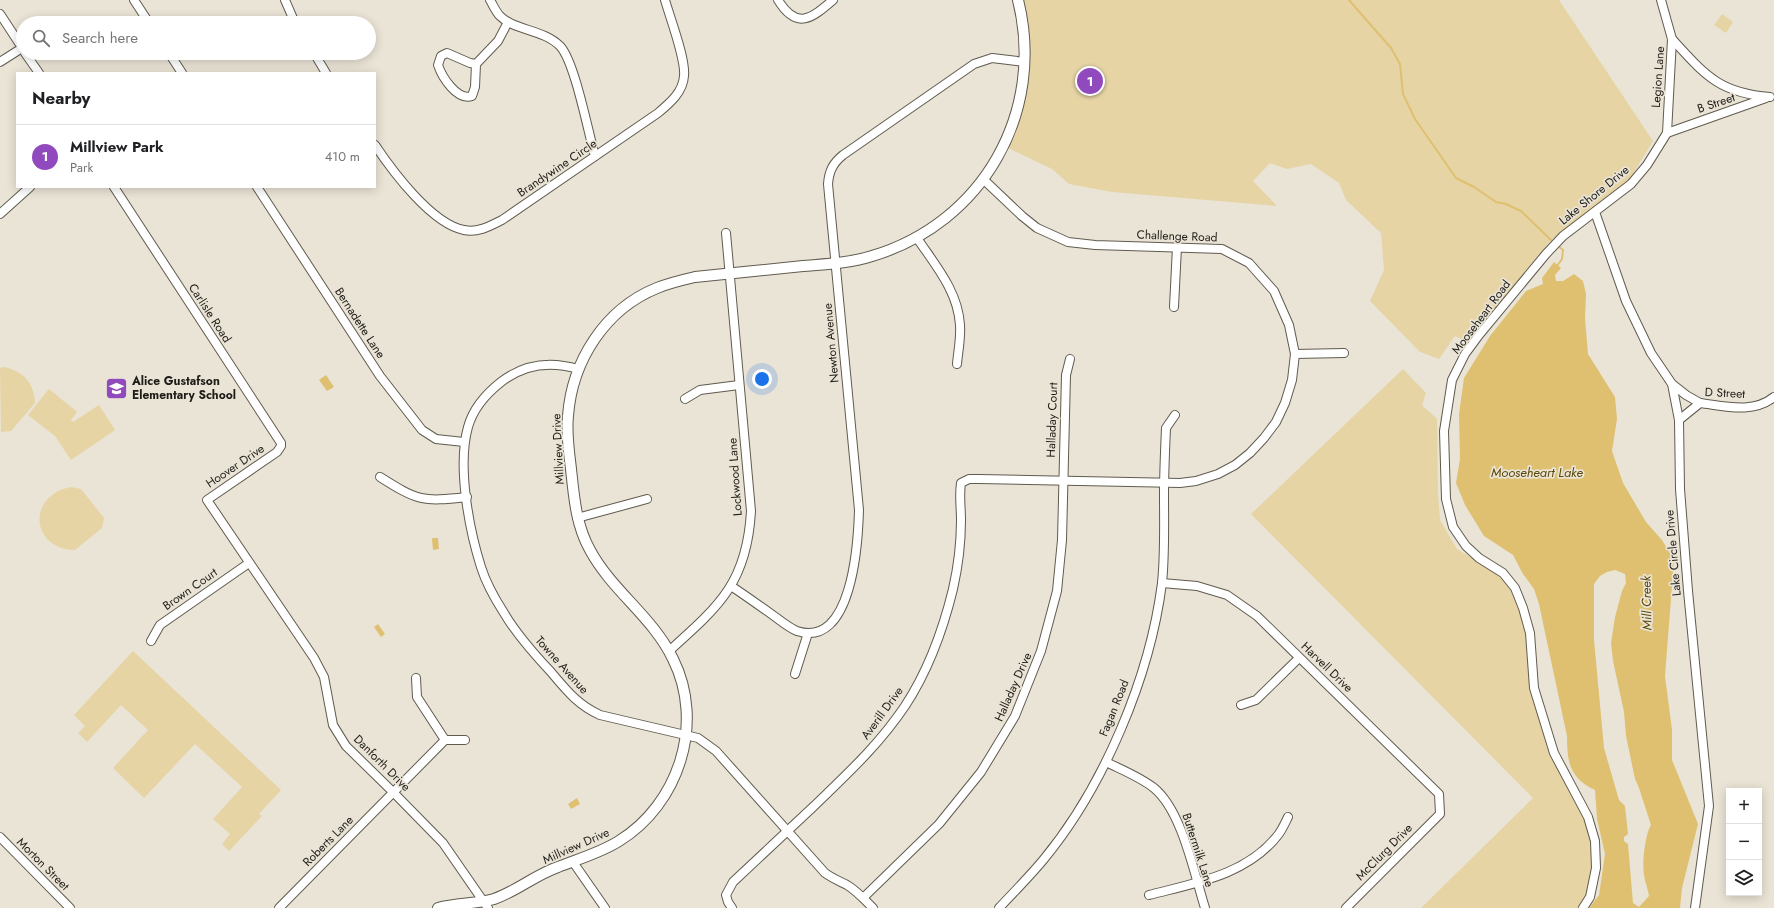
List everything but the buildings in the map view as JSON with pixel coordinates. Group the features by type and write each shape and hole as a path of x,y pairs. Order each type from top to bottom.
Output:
{"street":[{"path":"134,0 144,16"},
{"path":"285,0 292,16"},
{"path":"490,0 500,16 508,22 547,36 560,46 571,67 595,156"},
{"name":"Brandywine Circle","path":"376,146 394,173 426,206 455,227 465,231 475,231 502,220 658,113 670,103 679,91 684,76 682,60 665,0"},
{"path":"778,0 783,8 797,18 815,16 832,0"},
{"name":"Millview Drive","path":"438,908 456,904 486,905 553,869 573,862 619,841 642,823 654,810 670,786 676,773 686,735 686,698 682,681 669,651 658,633 600,565 590,550 577,518 567,418 571,392 578,369 589,347 604,327 621,310 640,296 672,282 695,277 836,263 871,257 896,248 917,238 952,213 966,201 996,162 1013,124 1021,95 1025,62 1024,31 1018,0"},
{"name":"Legion Lane","path":"1661,0 1672,40 1667,133"},
{"path":"0,14 16,38"},
{"path":"476,64 447,53 441,56 438,65 444,77 455,90 460,94 469,97 472,96 475,87 476,64 498,40 508,22"},
{"path":"1672,40 1711,80 1735,91 1750,95 1772,97"},
{"path":"0,62 16,54"},
{"name":"Newton Avenue","path":"808,634 826,629 839,613 850,582 859,533 859,510 828,184 829,175 837,160 974,64 992,58 1025,62"},
{"path":"31,60 38,72"},
{"path":"174,60 181,72"},
{"path":"318,60 325,72"},
{"name":"B Street","path":"1667,133 1772,97"},
{"name":"Lake Shore Drive","path":"1563,236 1631,184 1647,165 1667,133"},
{"name":"Challenge Road","path":"960,493 962,483 969,479 1164,484 1196,481 1218,474 1250,453 1276,422 1285,403 1292,380 1295,354 1290,325 1274,291 1249,263 1222,249 1095,245 1068,242 1037,228 983,179"},
{"path":"0,214 29,188"},
{"name":"Carlisle Road","path":"115,188 280,441 281,446 277,452"},
{"name":"Bernadette Lane","path":"258,188 376,370 422,430 436,439 464,442"},
{"name":"Lake Circle Drive","path":"1595,212 1626,301 1650,353 1672,384 1679,420 1680,489 1685,560 1709,806 1695,908"},
{"name":"Lockwood Lane","path":"669,651 708,616 731,586 747,549 750,531 751,511 726,234"},
{"name":"Mooseheart Road","path":"1563,236 1546,254 1479,335 1465,354 1452,380 1444,431 1446,499 1453,527 1466,546 1479,558 1503,573 1515,588 1523,608 1530,633 1534,688 1554,753 1588,817 1595,841 1596,868 1590,897 1583,908"},
{"path":"917,238 948,283 955,299 960,326 957,364"},
{"path":"1174,307 1177,247"},
{"path":"1295,354 1344,353"},
{"name":"Halladay Court","path":"1062,482 1066,376 1070,359"},
{"name":"Towne Avenue","path":"578,369 555,364 543,365 530,367 508,377 496,386 478,406 468,426 464,442 464,468 474,544 482,569 503,613 526,644 576,701 587,709 600,716 698,738 716,751 825,873 863,898 873,908"},
{"path":"1672,384 1686,395 1700,403"},
{"path":"685,399 700,390 739,386"},
{"name":"D Street","path":"1679,420 1700,403 1735,408 1747,408 1773,400"},
{"name":"Fagan Road","path":"999,908 1044,858 1079,809 1106,762 1133,697 1150,644 1162,583 1166,428 1175,415"},
{"name":"Hoover Drive","path":"207,500 277,452"},
{"path":"380,477 407,494 420,499 433,501 467,497"},
{"name":"Halladay Drive","path":"863,898 939,824 981,772 1015,716 1042,651 1057,591 1062,540 1062,482"},
{"name":"Averill Drive","path":"732,908 726,896 728,889 733,882 864,758 905,705 922,676 941,631 953,587 959,553 961,520 960,493"},
{"path":"577,518 646,499"},
{"name":"Danforth Drive","path":"207,500 314,658 324,677 333,725 346,746 394,792 443,843 486,905"},
{"name":"Brown Court","path":"152,641 160,625 249,563"},
{"name":"Harvell Drive","path":"1162,583 1197,586 1228,595 1257,616 1439,794 1440,814"},
{"path":"731,586 785,625 796,631 808,634 795,674"},
{"path":"1241,705 1256,700 1299,658"},
{"path":"416,678 417,697 445,740 465,740"},
{"name":"Roberts Lane","path":"279,908 445,740"},
{"name":"Buttermilk Lane","path":"1106,762 1146,782 1154,788 1169,805 1180,828 1205,908"},
{"name":"McClurg Drive","path":"1346,908 1440,814"},
{"path":"1149,895 1233,871 1246,864 1278,835 1288,817"},
{"name":"Morton Street","path":"0,837 3,847 70,908"},
{"path":"573,862 605,908"}],"shaded area":[{"path":"1021,0 1559,0 1653,141 1628,182 1596,204 1549,242 1469,343 1455,336 1439,359 1420,352 1370,301 1384,270 1381,233 1346,200 1339,183 1311,164 1287,169 1270,163 1253,181 1277,206 1112,192 1069,184 1052,169 1006,147 1022,103 1029,70 1029,43"},
{"path":"1722,14 1733,22 1726,33 1714,25"},
{"path":"5,367 18,372 27,379 33,390 35,403 11,431 1,432 0,368"},
{"path":"1403,369 1426,393 1422,405 1437,419 1440,520 1457,549 1492,570 1508,585 1520,612 1528,641 1533,693 1547,748 1572,791 1586,824 1594,857 1587,898 1580,908 1421,908 1533,798 1251,514"},
{"path":"49,389 77,412 71,420 73,422 99,405 115,430 71,460 55,436 28,415"},
{"path":"71,487 81,489 104,518 102,528 75,550 60,547 49,541 42,532 40,521 41,510 47,500 57,492"},
{"path":"133,651 281,790 259,814 262,816 229,851 222,844 230,834 213,819 242,787 195,744 144,798 113,768 148,730 121,705 87,742 78,733 85,726 74,715"}],"water":[{"name":"Mooseheart Lake","path":"1554,262 1561,268 1555,275 1556,281 1563,281 1574,274 1583,281 1586,294 1585,318 1588,354 1615,397 1617,419 1612,451 1623,483 1646,522 1662,540 1674,560 1665,676 1672,730 1672,760 1698,824 1682,888 1680,908 1589,908 1599,895 1605,854 1597,819 1595,790 1580,780 1571,768 1567,736 1539,604 1534,589 1523,574 1513,555 1484,536 1465,505 1456,483 1460,459 1459,414 1464,378 1490,336 1526,291 1543,284 1542,278","holes":["1615,570 1625,574 1626,583 1622,591 1615,617 1611,643 1613,661 1624,712 1626,736 1635,779 1651,825 1644,850 1643,864 1644,878 1649,896 1639,907 1633,903 1628,844 1624,841 1624,837 1628,834 1625,806 1619,800 1604,748 1594,640 1594,584 1600,576 1607,572"]},
{"path":"326,375 334,387 327,391 319,380"},
{"path":"433,538 438,538 439,549 433,550"},
{"path":"378,624 385,634 381,637 374,627"},
{"path":"577,798 580,804 571,809 568,804"}],"waterway":[{"path":"1349,0 1391,48 1400,64 1403,94 1415,119 1456,178 1474,187 1496,202 1506,204 1521,211 1553,242"},
{"path":"1557,245 1563,250 1562,259 1557,266"}],"place":[{"name":"Millview Park","path":"1090,81"},
{"name":"Alice Gustafson Elementary School","path":"117,388"}],"water label":[{"name":"Mill Creek","path":"1646,603"}]}
